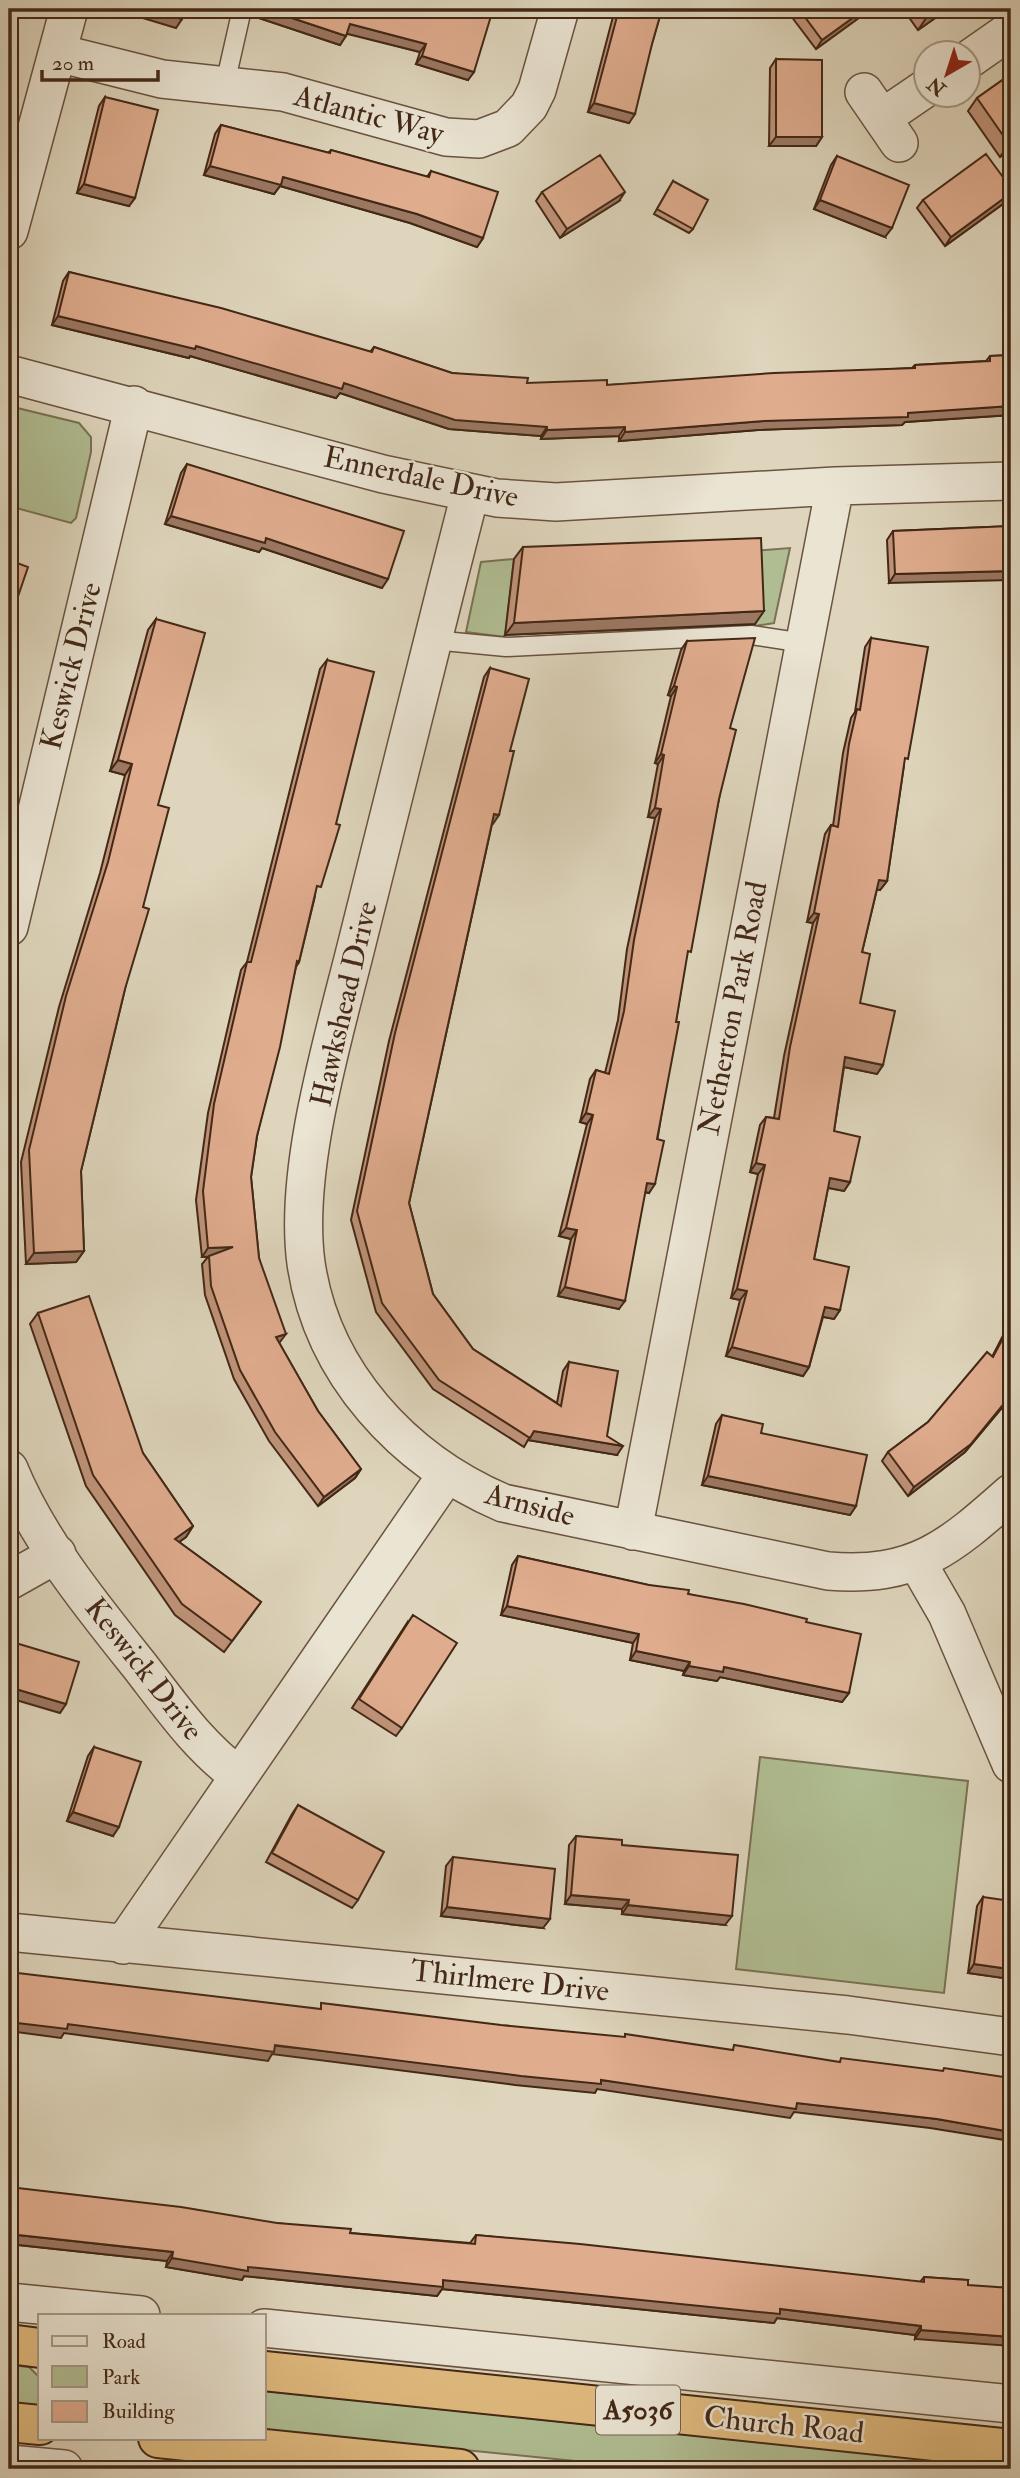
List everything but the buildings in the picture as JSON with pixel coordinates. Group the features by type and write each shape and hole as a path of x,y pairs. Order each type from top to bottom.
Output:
{"highway":[{"path":"9,2344 38,2348"},
{"name":"Church Road","path":"266,2371 1011,2449"},
{"path":"9,2422 38,2426"},
{"path":"177,2440 460,2469"}],"street":[{"path":"9,231 69,9"},
{"name":"Atlantic Way","path":"58,53 162,79 225,84 317,100 446,136 478,139 508,128 529,106 537,90 560,9"},
{"path":"982,50 1011,30"},
{"path":"882,118 912,98"},
{"name":"Ennerdale Drive","path":"9,374 134,405 383,474 470,494 556,502 835,486 1011,481"},
{"name":"Keswick Drive","path":"9,927 134,405"},
{"name":"Netherton Park Road","path":"633,1531 835,486"},
{"name":"Hawkshead Drive","path":"447,1474 409,1447 348,1378 314,1301 306,1262 304,1215 307,1171 327,1063 470,494"},
{"name":"Keswick Drive","path":"9,1469 18,1491 57,1554 198,1741 239,1776"},
{"name":"Arnside","path":"123,1945 447,1474 473,1490 503,1503 828,1571 872,1573 917,1562 947,1545 1011,1493"},
{"path":"9,1581 57,1554"},
{"path":"917,1562 947,1614 1011,1764"},
{"name":"Thirlmere Drive","path":"9,1932 848,2015 1011,2037"},
{"path":"9,2302 131,2314"},
{"name":"Church Road","path":"266,2328 1011,2404"},
{"path":"9,2464 64,2469"}],"lane":[{"path":"225,84 242,9"},
{"path":"433,640 506,647 751,635 804,643"}],"green space":[{"path":"9,406 79,423 91,437 91,452 76,518 71,523 9,506"},
{"path":"790,548 774,623 755,626 752,551"},
{"path":"514,559 505,637 466,632 481,562"},
{"path":"760,1757 968,1781 944,1993 736,1969"},
{"path":"9,2365 29,2367 38,2376 38,2406 9,2403"},
{"path":"266,2391 1011,2468 655,2469 266,2430"}]}
